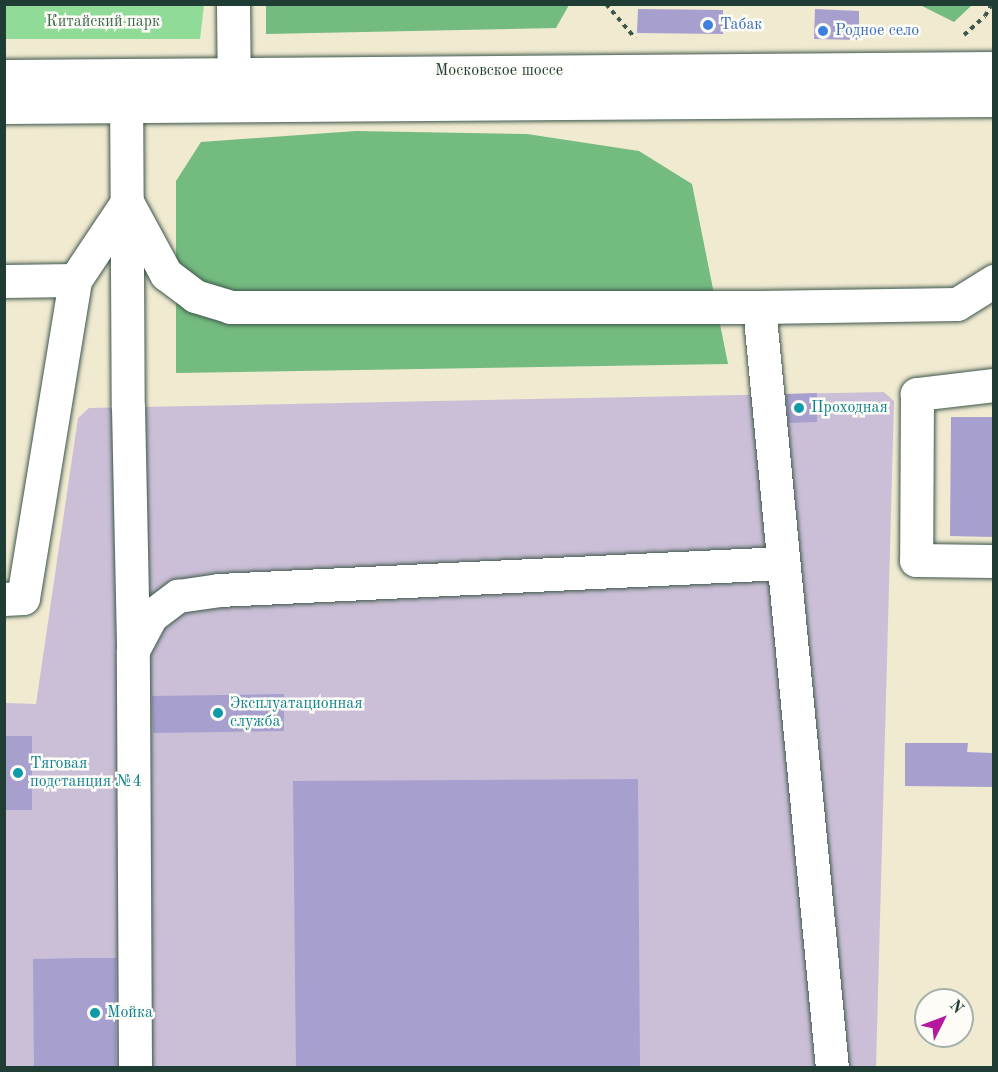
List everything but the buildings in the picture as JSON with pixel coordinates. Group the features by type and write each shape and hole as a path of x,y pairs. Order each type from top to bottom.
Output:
{"main road":[{"path":"232,4 234,104"},
{"name":"Московское шоссе","path":"4,107 126,91 233,72 993,68"},
{"name":"Московское шоссе","path":"4,76 234,104 993,100"},
{"path":"126,91 128,407 134,650 135,1068"},
{"path":"4,599 23,598 75,280 127,202"},
{"path":"127,202 166,274 195,296 230,307 759,307 957,304 993,281"},
{"path":"4,281 75,280"},
{"path":"759,307 832,1068"},
{"path":"993,386 916,394 916,560 993,561"},
{"path":"134,650 151,616 178,596 219,590 783,563"}],"shaded area":[{"path":"884,392 894,401 876,1067 5,1068 5,703 36,704 78,418 89,408"}],"green space":[{"path":"266,4 569,5 556,28 266,34"},
{"name":"Китайский парк","path":"4,5 204,5 200,39 5,39"},
{"path":"920,5 972,5 954,22"},
{"path":"356,131 527,134 639,151 692,184 728,364 176,373 176,181 201,142"}],"place":[{"name":"Табак","path":"708,25"},
{"name":"Родное село","path":"823,31"},
{"name":"Проходная","path":"799,408"},
{"name":"Эксплуатационная служба","path":"218,713"},
{"name":"Тяговая подстанция №4","path":"18,773"},
{"name":"Мойка","path":"95,1013"}]}
